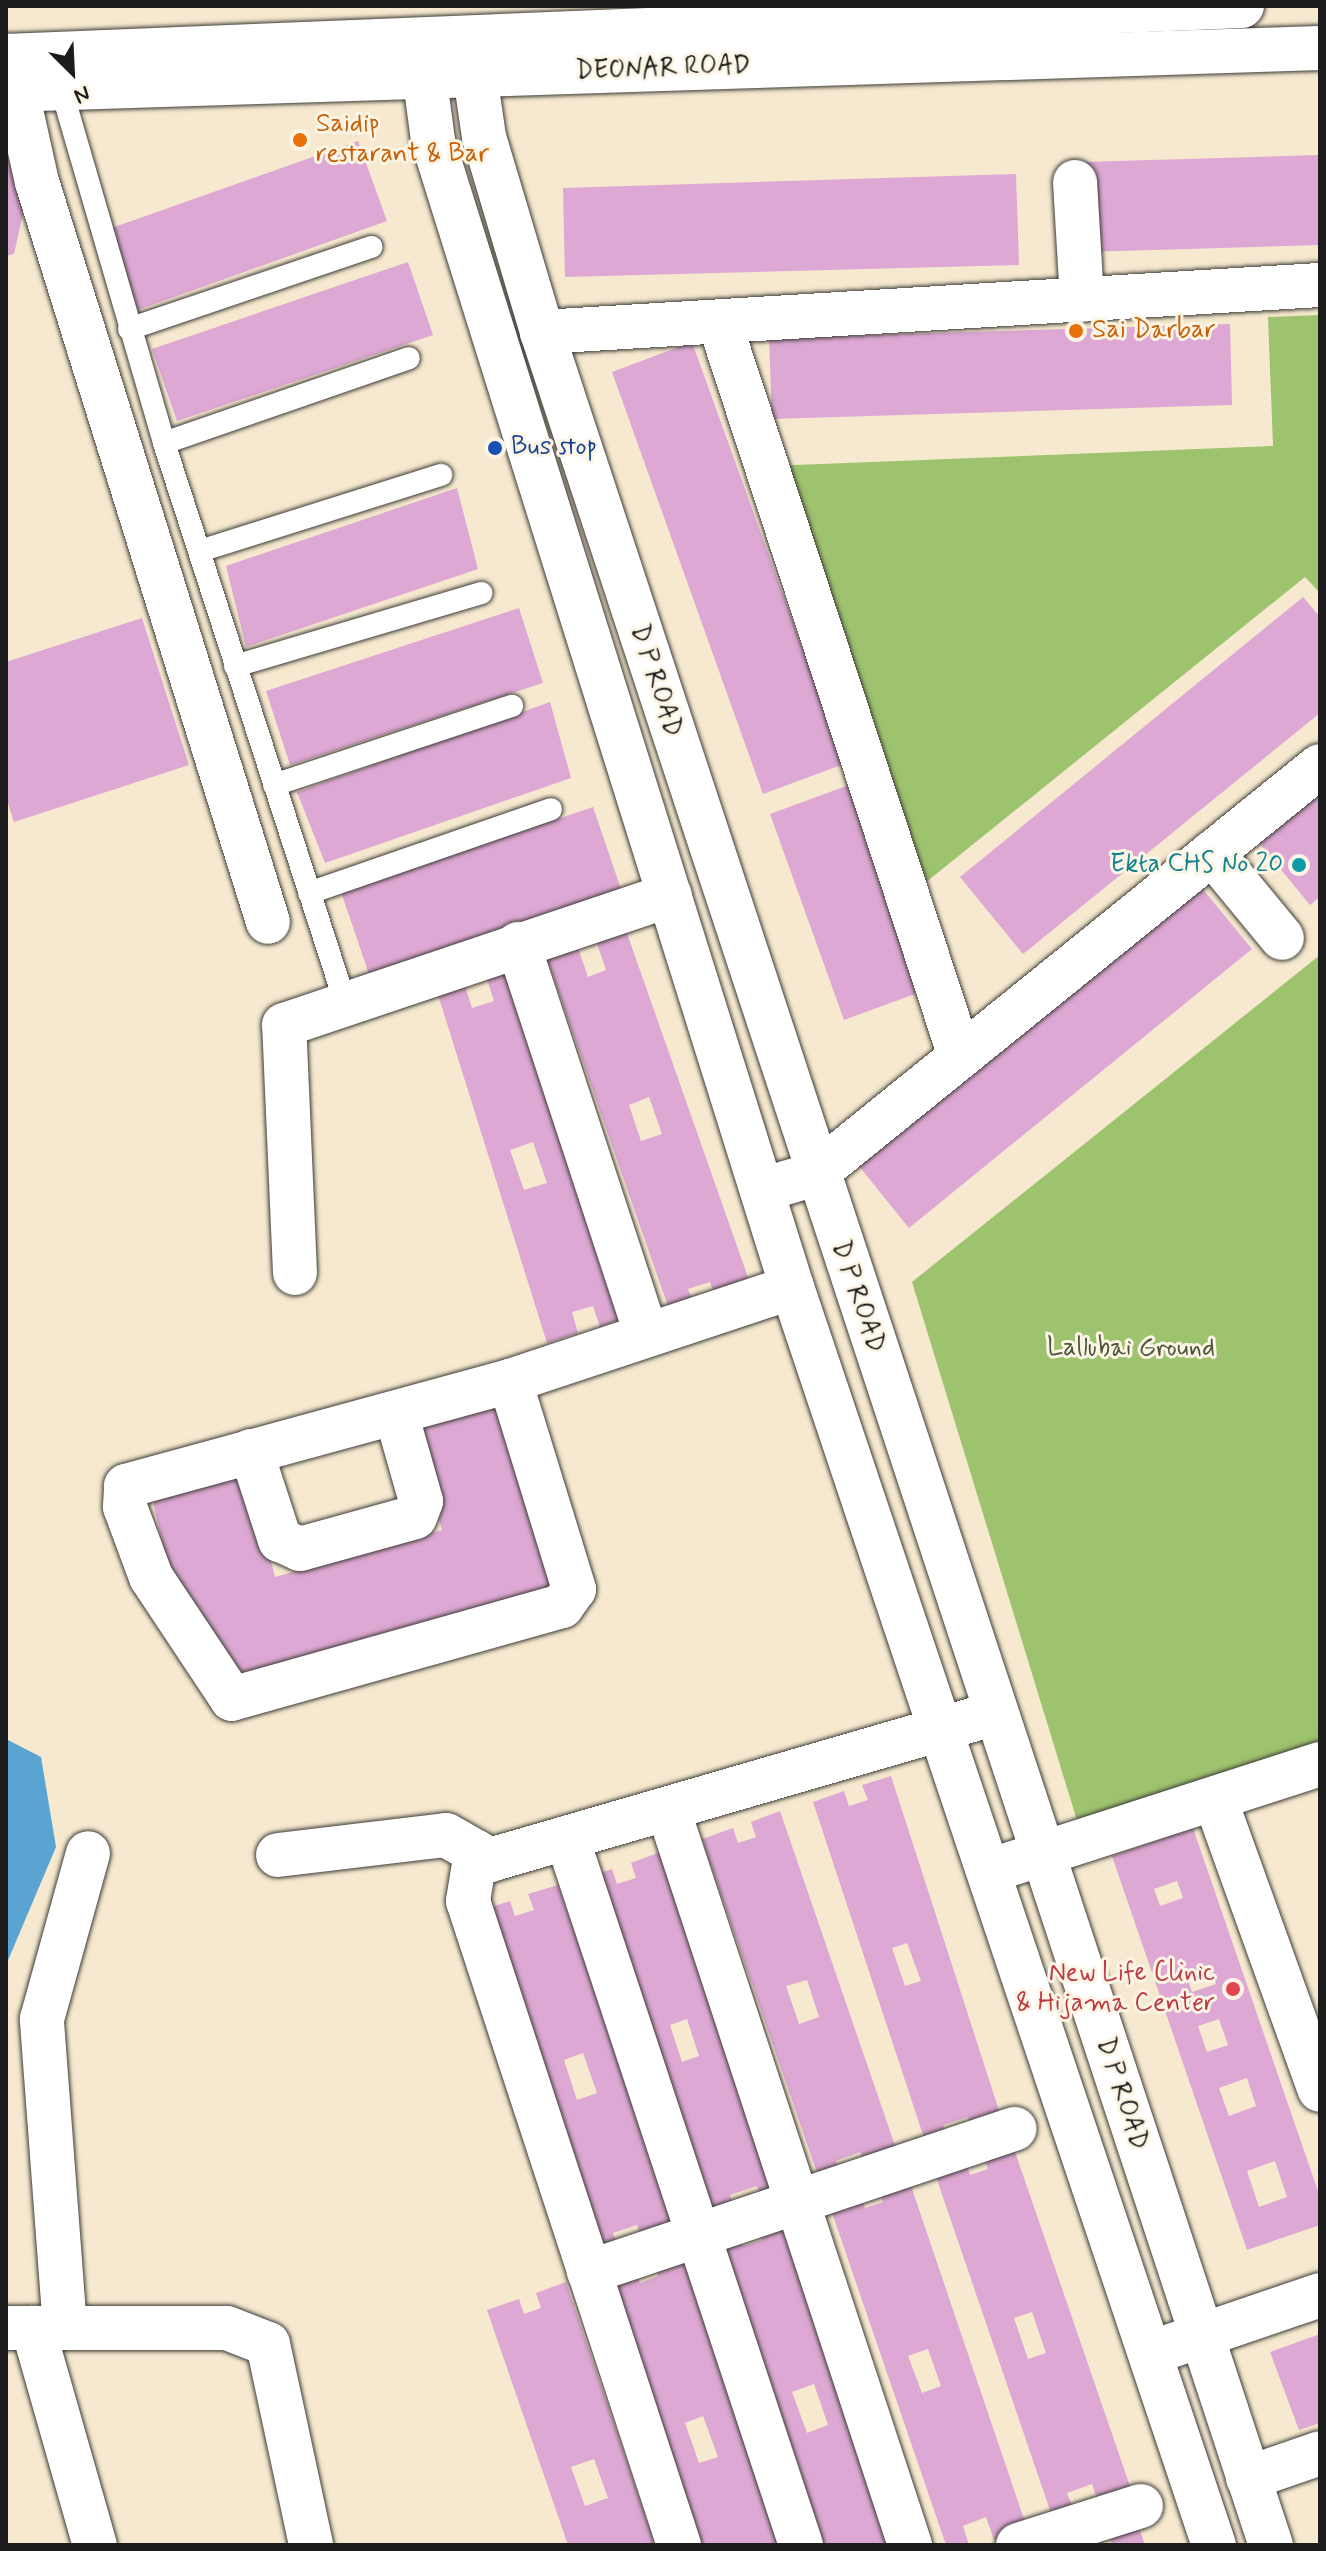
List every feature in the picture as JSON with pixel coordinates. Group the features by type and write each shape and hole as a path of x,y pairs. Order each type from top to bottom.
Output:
{"street":[{"name":"DEONAR ROAD","path":"8,73 61,88 1242,6"},
{"name":"DEONAR ROAD","path":"472,58 1320,48"},
{"name":"D P ROAD","path":"472,58 484,137 542,332 815,1174 1043,1851 1199,2334 1271,2545"},
{"name":"DEONAR ROAD","path":"8,73 420,61"},
{"name":"D P ROAD","path":"420,61 433,141 792,1287 1214,2545"},
{"path":"8,73 17,148 268,922"},
{"path":"1075,182 1082,300"},
{"path":"542,332 720,324 1320,285"},
{"path":"720,324 960,1056"},
{"path":"762,1190 815,1174 1320,766"},
{"path":"1212,853 1282,938"},
{"path":"295,1273 281,1031 344,999 670,895"},
{"path":"518,944 646,1333"},
{"path":"510,1381 574,1589 562,1606 232,1699 151,1577 125,1507 126,1486 510,1381 646,1333 792,1287"},
{"path":"251,1451 280,1540 300,1549 415,1517 421,1501 396,1413"},
{"path":"278,1855 446,1835 490,1860 996,1713"},
{"path":"989,1871 1043,1851 1320,1764"},
{"path":"1215,1799 1320,2090"},
{"path":"668,1809 910,2545"},
{"path":"567,1838 801,2545"},
{"path":"476,1852 468,1901 679,2545"},
{"path":"88,1853 42,2019 35,2328 95,2545"},
{"path":"589,2272 801,2206 1015,2129"},
{"path":"1150,2353 1320,2295"},
{"path":"35,2328 227,2328 268,2344 311,2545"},
{"path":"1248,2478 1320,2453"},
{"path":"1018,2545 1141,2506"}],"lane":[{"path":"61,88 164,443 344,999"},
{"path":"129,329 371,247"},
{"path":"164,443 409,358"},
{"path":"200,551 441,475"},
{"path":"235,666 481,593"},
{"path":"274,785 512,706"},
{"path":"309,893 551,809"}],"green space":[{"path":"1320,315 1320,593 1305,577 920,887 770,466 1273,446 1268,317"},
{"name":"Lallubai Ground","path":"1320,955 1320,1745 1079,1827 912,1282"}],"water":[{"path":"6,1739 41,1757 56,1847 6,1965"}],"building":[{"path":"358,141 387,221 135,311 106,230"},
{"path":"1320,155 1320,245 1085,252 1082,162"},
{"path":"21,156 24,209 14,254 6,256 6,157"},
{"path":"1016,174 1019,265 565,277 563,188"},
{"path":"408,262 433,335 177,421 152,349"},
{"path":"1230,324 1232,405 772,419 769,338"},
{"path":"692,342 844,764 763,794 612,372"},
{"path":"457,488 478,569 246,647 226,566"},
{"path":"1303,597 1320,617 1320,713 1023,954 960,877"},
{"path":"519,608 543,683 290,765 266,691"},
{"path":"142,618 189,765 14,822 6,797 6,662"},
{"path":"550,702 571,778 325,863 297,792"},
{"name":"Ekta CHS No 20","path":"1320,778 1320,897 1310,905 1251,833"},
{"path":"849,785 923,991 844,1020 770,814"},
{"path":"593,807 622,892 370,977 341,892"},
{"path":"1196,881 1252,949 909,1228 854,1160"},
{"path":"623,922 750,1283 715,1296 710,1282 688,1289 694,1304 670,1312 544,950 575,939 588,977 606,970 593,932","holes":["649,1097 662,1134 641,1141 629,1105"]},
{"path":"512,961 624,1318 600,1327 593,1306 572,1312 578,1333 547,1343 435,985 462,977 472,1008 494,1001 484,970","holes":["533,1142 547,1183 524,1190 510,1150"]},
{"path":"500,1394 555,1588 234,1686 199,1607 177,1607 151,1493 247,1468 275,1577 442,1530 413,1421"},
{"path":"891,1776 1003,2123 972,2133 968,2117 943,2125 949,2143 928,2150 813,1802 844,1791 849,1806 868,1800 862,1785","holes":["907,1943 921,1981 905,1986 892,1948"]},
{"path":"780,1811 901,2163 868,2175 860,2152 836,2161 844,2183 823,2190 702,1839 733,1828 738,1843 756,1837 751,1822","holes":["807,1980 819,2017 799,2024 786,1986"]},
{"path":"1193,1828 1320,2197 1320,2225 1247,2250 1112,1856","holes":["1177,1881 1183,1898 1160,1906 1154,1889","1210,1965 1216,1984 1192,1992 1186,1974","1219,2019 1228,2045 1207,2052 1198,2026","1247,2078 1256,2106 1229,2116 1219,2088","1275,2161 1287,2197 1259,2207 1247,2171"]},
{"path":"660,1852 779,2202 764,2207 757,2186 730,2195 738,2218 705,2229 586,1878 612,1869 617,1884 636,1878 631,1863","holes":["687,2019 699,2056 682,2062 670,2025"]},
{"path":"558,1885 678,2236 645,2247 637,2225 613,2233 621,2256 600,2263 479,1911 510,1901 515,1916 534,1910 528,1894","holes":["583,2053 597,2093 577,2100 564,2060"]},
{"path":"1012,2143 1133,2495 1100,2507 1092,2484 1067,2493 1076,2515 1054,2522 934,2171 965,2160 970,2175 988,2169 983,2154","holes":["1032,2312 1046,2353 1028,2359 1014,2318"]},
{"path":"908,2177 1027,2528 994,2540 986,2517 963,2526 969,2545 946,2545 829,2204 860,2193 865,2208 883,2202 878,2187","holes":["928,2349 941,2386 922,2393 908,2356"]},
{"path":"786,2214 899,2545 811,2545 707,2242 738,2231 743,2246 762,2240 757,2225","holes":["814,2384 828,2425 807,2433 792,2392"]},
{"path":"682,2252 782,2545 695,2545 603,2278 634,2268 640,2283 658,2276 653,2261","holes":["703,2416 718,2457 699,2463 685,2423"]},
{"path":"566,2282 655,2545 568,2545 487,2310 519,2299 524,2314 541,2308 536,2293","holes":["594,2459 608,2498 585,2506 571,2467"]},
{"path":"1320,2334 1320,2423 1299,2430 1270,2352"},
{"path":"1137,2522 1145,2545 1112,2545 1107,2526"}],"place":[{"name":"Saidip restarant & Bar","path":"300,140"},
{"name":"Sai Darbar","path":"1076,331"},
{"name":"Bus stop","path":"495,448"},
{"name":"Ekta CHS No 20","path":"1299,865"},
{"name":"New Life Clinic & Hijama Center","path":"1233,1989"}]}
